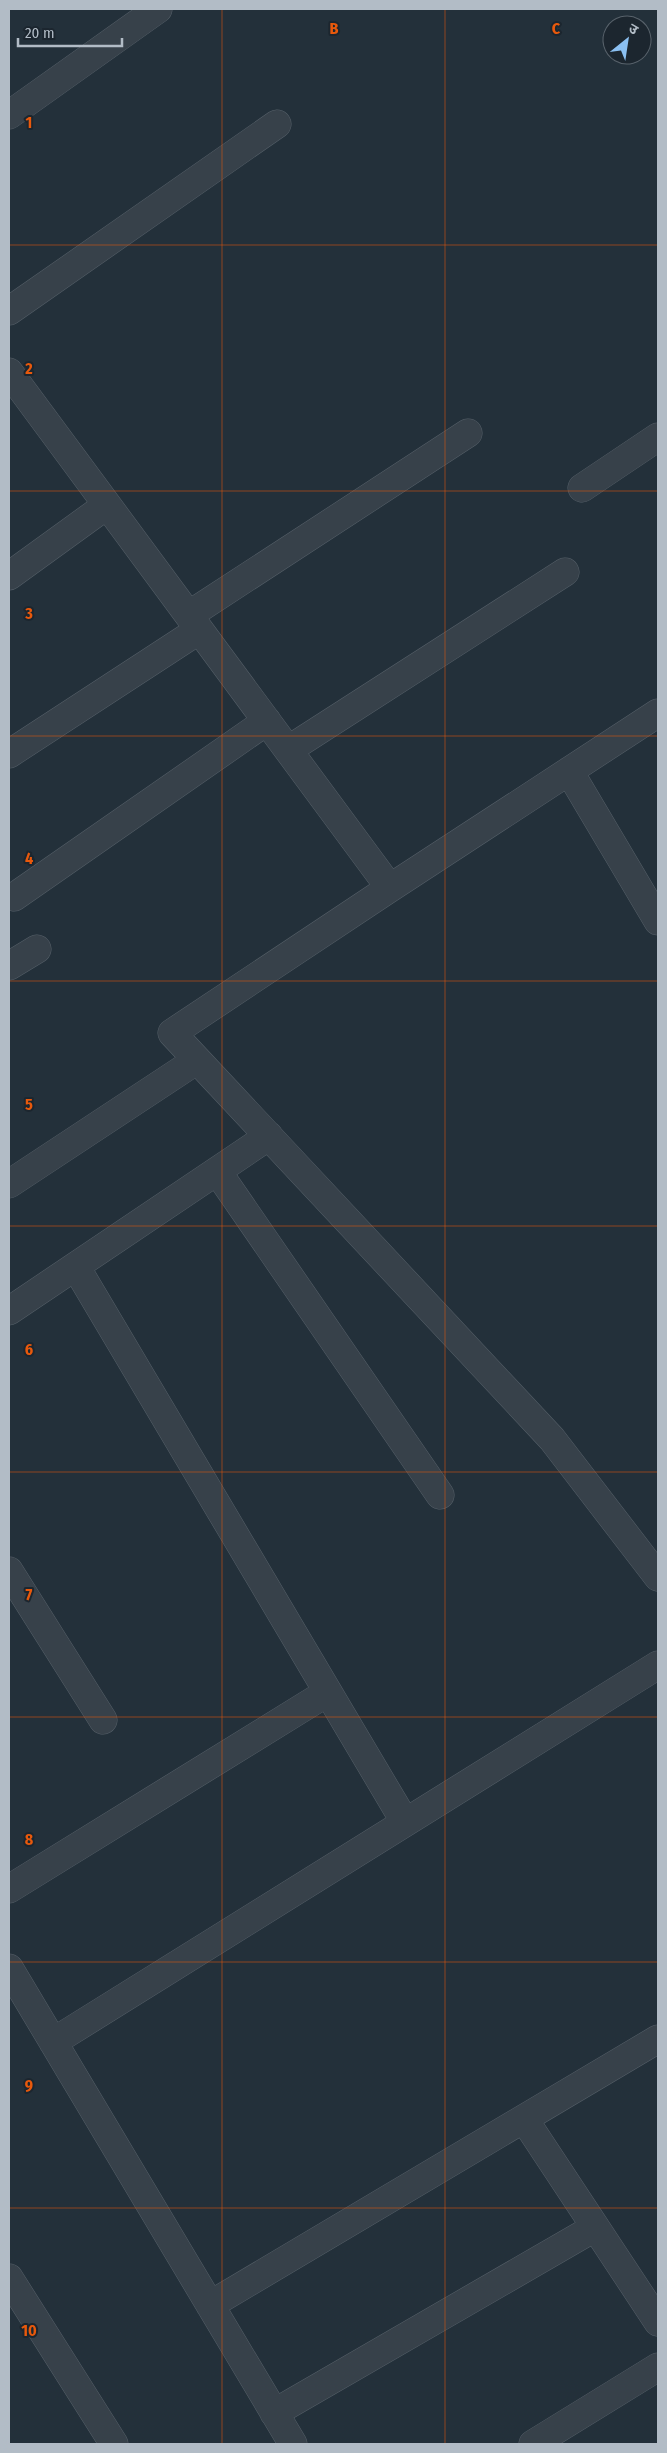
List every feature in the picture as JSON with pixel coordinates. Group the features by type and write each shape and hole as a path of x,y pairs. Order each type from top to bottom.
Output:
{"street":[{"path":"9,115 158,9"},
{"path":"9,311 277,124"},
{"path":"9,372 390,888"},
{"path":"9,754 468,433"},
{"path":"582,488 658,437"},
{"path":"9,576 107,505"},
{"path":"288,750 565,572"},
{"path":"658,713 172,1033 552,1439 658,1577"},
{"path":"14,897 267,721"},
{"path":"569,771 658,921"},
{"path":"9,966 37,949"},
{"path":"9,1184 197,1060"},
{"path":"9,1311 269,1136"},
{"path":"217,1171 440,1495"},
{"path":"76,1267 405,1822"},
{"path":"9,1571 103,1720"},
{"path":"53,2042 658,1665"},
{"path":"9,1889 328,1692"},
{"path":"9,1968 293,2444"},
{"path":"210,2305 658,2039"},
{"path":"524,2119 594,2228 658,2322"},
{"path":"274,2413 594,2228"},
{"path":"9,2278 114,2444"},
{"path":"541,2442 658,2367"}]}
